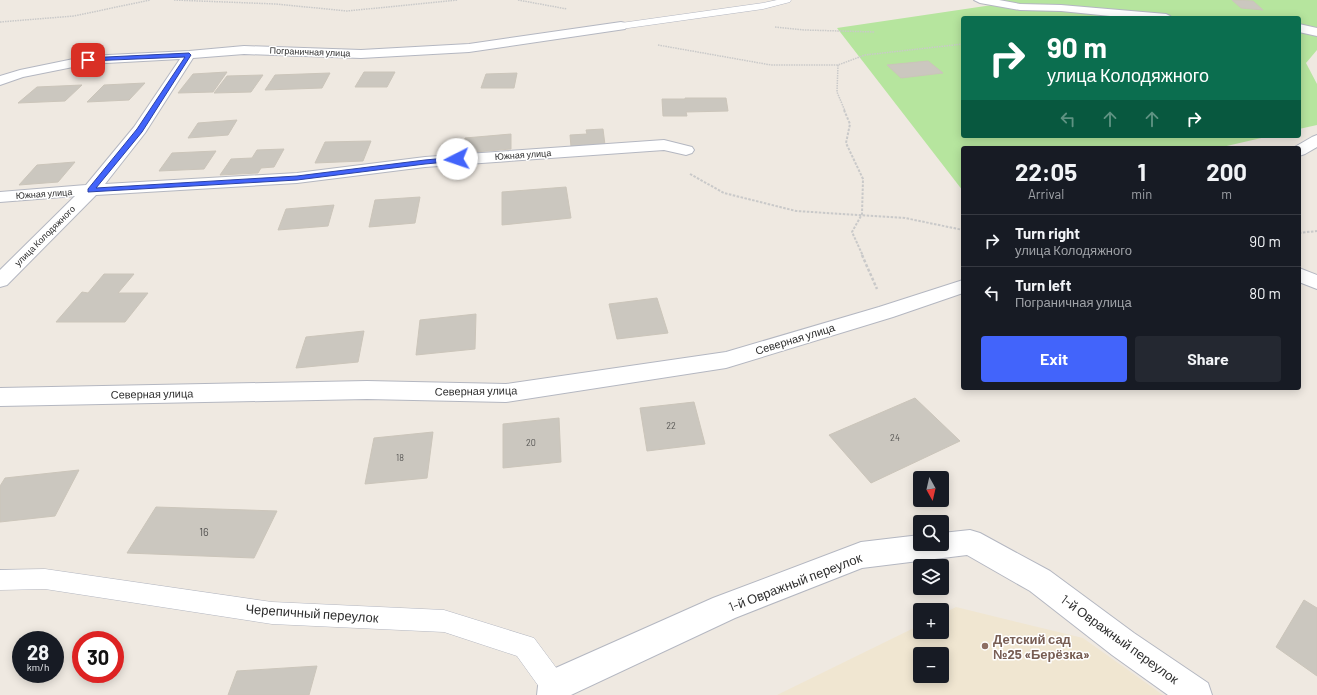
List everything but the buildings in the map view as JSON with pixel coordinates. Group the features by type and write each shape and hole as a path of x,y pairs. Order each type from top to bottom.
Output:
{"street":[{"path":"980,0 1020,7 1061,8 1145,16"},
{"name":"Пограничная улица","path":"0,81 20,74 88,60 189,55 244,50 360,54 469,48 621,26"},
{"path":"1301,28 1317,32"},
{"name":"улица Колодяжного","path":"0,281 91,190 140,130 189,55"},
{"path":"1301,150 1317,140"},
{"name":"Южная улица","path":"0,197 297,178 425,162 664,145 686,150"},
{"path":"1301,275 1317,283"},
{"name":"Северная улица","path":"0,397 368,390 506,393 726,360 886,312 961,287"},
{"name":"1-й Овражный переулок","path":"554,690 724,608 861,555 970,542 1040,581 1123,644 1196,695"}],"lane":[{"path":"621,26 763,6 787,0"},
{"name":"Черепичный переулок","path":"0,580 45,579 272,613 444,621 525,646 554,690"}],"path":[{"path":"0,22 74,16 150,0"},
{"path":"174,0 276,4 347,11 458,0"},
{"path":"621,26 642,42 771,65 838,65 865,55 961,44"},
{"path":"838,65 837,92 850,124 846,143 864,180 862,214 852,232 886,312"},
{"path":"687,172 724,193 796,211 862,214 905,218 961,230"},
{"path":"1301,233 1317,231"}],"shaded area":[{"name":"Детский сад №25 «Берёзка»","path":"956,607 1083,638 1163,695 777,695 913,628 913,639 949,639 949,610"}],"green space":[{"path":"995,0 1317,0 1317,50 1306,63 1317,84 1317,125 1301,129 1301,16 961,16 961,138 1261,138 1227,146 961,146 961,188 837,28 999,4"}],"place":[{"name":"Детский сад №25 «Берёзка»","path":"985,646"}],"route":[{"path":"88,60 189,55 140,130 91,190 297,178 457,159"}]}
